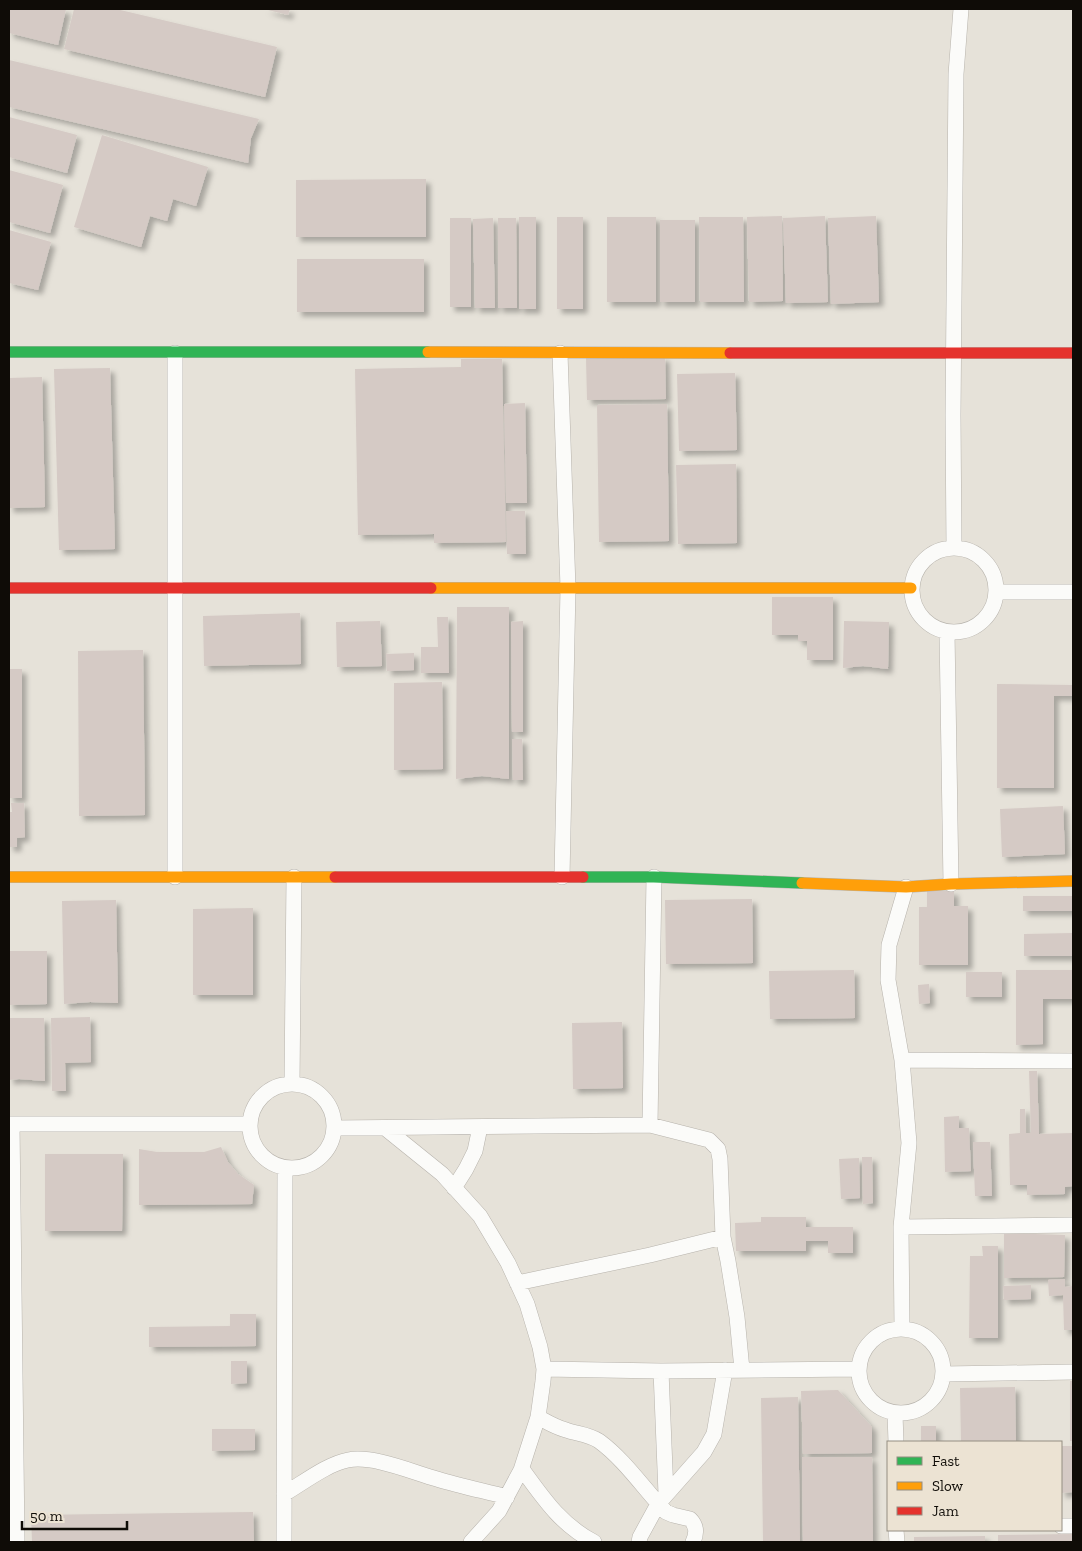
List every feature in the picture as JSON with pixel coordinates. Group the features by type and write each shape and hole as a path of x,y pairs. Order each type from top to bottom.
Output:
{"street":[{"path":"954,548 956,74 960,9"},
{"path":"9,352 1073,353"},
{"path":"174,353 174,877"},
{"path":"560,353 568,588 562,877"},
{"path":"959,547 974,552 987,563 995,577 997,592 992,609 981,623 967,630 947,632 934,628 922,618 913,603 911,588 916,570 926,557 941,549 959,547"},
{"path":"9,588 911,588"},
{"path":"997,592 1073,592"},
{"path":"947,632 952,884"},
{"path":"9,877 654,877 906,887 1073,880"},
{"path":"292,1084 294,877"},
{"path":"650,1125 654,877"},
{"path":"902,1329 901,1227 909,1144 902,1060 888,980 889,945 906,887"},
{"path":"902,1060 1073,1061"},
{"path":"297,1083 312,1088 325,1099 333,1113 335,1128 330,1145 319,1159 305,1166 286,1168 272,1164 260,1154 251,1139 249,1124 254,1106 265,1093 279,1085 297,1083"},
{"path":"17,1542 10,1124 249,1124"},
{"path":"335,1128 650,1125 709,1140 718,1149 720,1159 722,1237 734,1299 742,1370"},
{"path":"454,1188 475,1150 480,1127"},
{"path":"385,1128 442,1174 480,1216 518,1283 527,1304 540,1348 544,1369 538,1417 522,1469 499,1511 472,1542"},
{"path":"284,1542 286,1168"},
{"path":"901,1227 1073,1225"},
{"path":"518,1283 650,1255 722,1237"},
{"path":"907,1329 921,1333 935,1345 942,1358 944,1374 940,1391 928,1404 914,1412 895,1414 882,1409 869,1400 860,1384 858,1369 863,1352 874,1338 888,1330 907,1329"},
{"path":"544,1369 661,1371 858,1369"},
{"path":"639,1542 662,1499 704,1452 714,1434 725,1370"},
{"path":"661,1371 662,1499 666,1512 690,1519 696,1527 693,1542"},
{"path":"944,1374 1073,1372"},
{"path":"895,1414 896,1441"},
{"path":"538,1417 553,1426 584,1434 598,1441 662,1499"},
{"path":"284,1494 337,1463 360,1459 397,1466 438,1480 507,1497"},
{"path":"522,1469 553,1510 574,1531 594,1542"}],"building":[{"path":"9,9 66,9 58,45 9,33"},
{"path":"74,9 116,9 277,47 265,97 64,49"},
{"path":"264,9 290,9 288,15"},
{"path":"9,60 259,119 251,138 248,163 9,107"},
{"path":"9,117 77,135 67,173 9,157"},
{"path":"102,135 208,167 196,206 173,199 167,221 150,216 141,247 74,227"},
{"path":"9,170 63,185 50,233 9,222"},
{"path":"426,179 426,237 296,237 296,180"},
{"path":"782,216 783,301 749,302 747,217"},
{"path":"825,216 828,302 786,303 783,218"},
{"path":"876,216 879,302 831,304 828,218"},
{"path":"519,217 536,217 536,309 519,309"},
{"path":"557,217 583,217 583,309 557,309"},
{"path":"607,217 656,217 656,302 607,302"},
{"path":"699,217 743,217 744,302 700,302"},
{"path":"450,218 471,218 471,307 450,307"},
{"path":"493,218 495,308 475,308 473,219"},
{"path":"498,218 516,218 517,308 498,308"},
{"path":"660,220 695,220 695,302 660,302"},
{"path":"9,230 51,242 38,290 9,283"},
{"path":"297,259 424,259 424,312 297,312"},
{"path":"665,357 666,399 587,400 586,358"},
{"path":"461,359 502,359 506,542 434,543 434,534 358,535 355,369 461,367"},
{"path":"110,368 115,549 59,550 54,369"},
{"path":"735,373 737,450 679,451 677,374"},
{"path":"42,377 45,507 9,508 9,378"},
{"path":"525,403 527,503 506,503 504,404"},
{"path":"667,404 669,541 599,542 597,405"},
{"path":"736,464 737,543 678,544 676,465"},
{"path":"506,511 525,511 526,554 507,554"},
{"path":"772,597 833,597 833,660 807,660 807,641 798,641 798,635 772,635"},
{"path":"457,607 509,607 509,779 482,776 456,779"},
{"path":"300,613 301,664 204,666 203,616"},
{"path":"437,617 448,617 449,673 421,673 421,647 438,647"},
{"path":"380,621 382,666 337,667 336,622"},
{"path":"523,621 523,732 512,732 511,622"},
{"path":"844,621 889,622 888,669 863,666 843,668"},
{"path":"143,650 145,815 79,816 78,651"},
{"path":"414,653 414,670 387,671 386,654"},
{"path":"9,669 22,669 22,798 9,798"},
{"path":"442,682 443,769 394,770 394,683"},
{"path":"997,684 1073,685 1073,696 1054,696 1054,788 997,788"},
{"path":"512,739 522,739 523,780 513,780"},
{"path":"11,803 24,803 25,837 17,838 17,847 9,847 9,812 12,812"},
{"path":"1063,806 1065,854 1002,857 1000,809"},
{"path":"927,891 954,891 954,906 968,906 968,965 919,965 919,907 927,907"},
{"path":"1023,896 1073,896 1073,911 1023,911"},
{"path":"752,899 753,963 666,964 665,900"},
{"path":"116,900 118,1003 90,1002 64,1004 62,901"},
{"path":"253,908 253,995 193,995 193,909"},
{"path":"1073,933 1073,956 1024,956 1024,934"},
{"path":"9,951 47,951 47,1004 9,1005"},
{"path":"854,970 855,1018 770,1019 769,971"},
{"path":"1016,970 1073,970 1073,999 1043,999 1043,1044 1016,1045"},
{"path":"966,972 1002,972 1002,997 966,997"},
{"path":"929,984 930,1003 919,1004 918,985"},
{"path":"90,1017 91,1062 65,1063 66,1091 52,1091 51,1018"},
{"path":"9,1018 44,1018 45,1081 9,1080"},
{"path":"622,1022 623,1088 573,1089 572,1023"},
{"path":"1029,1071 1037,1071 1039,1134 1073,1133 1073,1186 1065,1187 1065,1194 1027,1195 1027,1185 1010,1185 1009,1134 1020,1133 1020,1109 1025,1109 1026,1133 1031,1133"},
{"path":"959,1116 959,1128 969,1128 971,1171 945,1172 944,1117"},
{"path":"973,1142 990,1142 992,1196 975,1196"},
{"path":"221,1147 228,1162 238,1174 254,1185 252,1204 139,1205 139,1149 157,1152 204,1152"},
{"path":"45,1154 123,1154 122,1231 45,1231"},
{"path":"862,1157 872,1157 873,1203 863,1204"},
{"path":"859,1158 860,1198 841,1199 839,1159"},
{"path":"761,1217 806,1217 806,1227 853,1227 853,1253 828,1253 828,1241 806,1241 806,1251 736,1251 735,1223 761,1222"},
{"path":"1004,1233 1065,1235 1064,1277 1004,1278"},
{"path":"982,1246 998,1246 998,1338 969,1338 970,1256 983,1256"},
{"path":"1065,1279 1065,1287 1073,1286 1073,1330 1064,1330 1063,1295 1049,1296 1048,1280"},
{"path":"1031,1285 1031,1299 1004,1300 1003,1286"},
{"path":"230,1314 256,1314 256,1346 149,1347 149,1327 230,1326"},
{"path":"231,1361 247,1361 247,1383 231,1384"},
{"path":"1070,1381 1073,1381 1073,1441 1070,1441"},
{"path":"1015,1387 1016,1441 961,1441 960,1388"},
{"path":"838,1390 872,1427 872,1453 803,1454 801,1391"},
{"path":"798,1397 800,1542 763,1542 761,1398"},
{"path":"921,1426 936,1426 936,1441 921,1441"},
{"path":"212,1429 255,1429 255,1450 212,1451"},
{"path":"1062,1446 1073,1446 1073,1492 1062,1493"},
{"path":"802,1457 872,1457 873,1542 803,1542"},
{"path":"253,1512 254,1542 32,1542 31,1515"},
{"path":"1073,1534 1073,1542 998,1542 998,1535"},
{"path":"985,1536 985,1542 914,1542 914,1537"}],"traffic: fast":[{"path":"9,352 428,352"},
{"path":"583,877 654,877 802,883"}],"traffic: slow":[{"path":"428,352 730,353"},
{"path":"431,588 911,588"},
{"path":"9,877 335,877"},
{"path":"802,883 906,887 1073,881"}],"traffic: jam":[{"path":"730,353 1073,353"},
{"path":"9,588 431,588"},
{"path":"335,877 583,877"}]}
